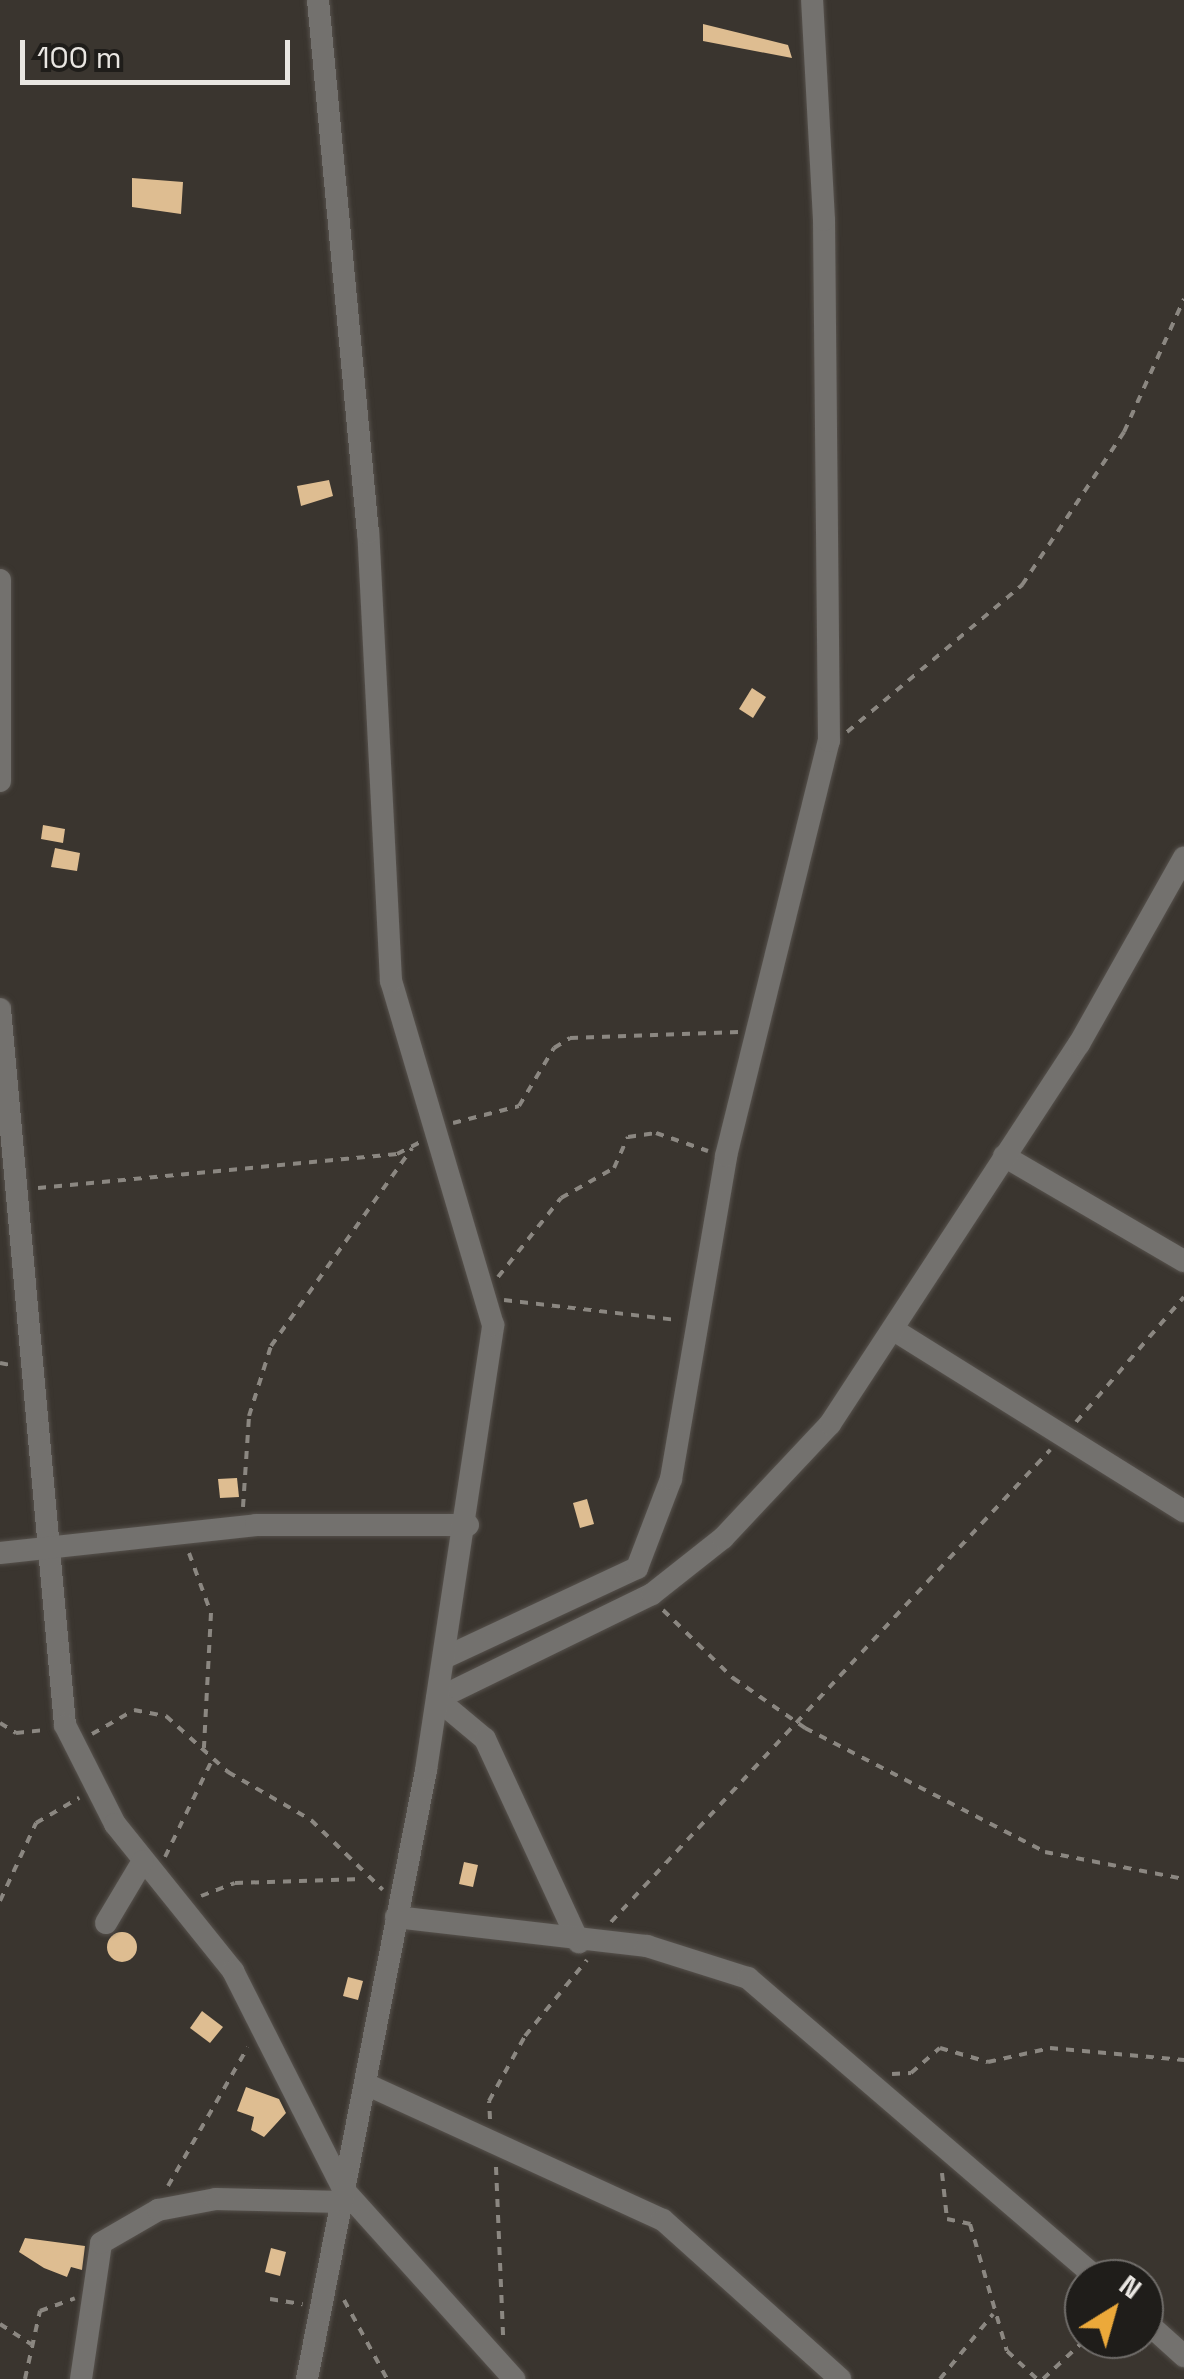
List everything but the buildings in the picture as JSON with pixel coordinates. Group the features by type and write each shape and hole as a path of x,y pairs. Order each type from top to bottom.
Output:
{"street":[{"path":"307,2379 309,2344 327,2306 342,2196 368,2085 468,1524 490,1294 425,1136 391,981 383,903 368,533 318,0"},
{"path":"444,1658 637,1568 671,1479 726,1156 753,1034 830,741 824,220 812,0"},
{"path":"0,580 0,781"},
{"path":"437,1700 652,1594 760,1502 897,1332 1004,1156 1079,1044 1184,858"},
{"path":"0,1009 27,1369 56,1553 69,1733 95,1788 143,1860 252,2003 342,2196 510,2374"},
{"path":"1004,1156 1184,1261"},
{"path":"897,1332 1064,1440 1184,1511"},
{"path":"0,1552 56,1553 244,1526 468,1524"},
{"path":"437,1700 485,1738 579,1942"},
{"path":"106,1923 143,1860"},
{"path":"399,1908 579,1942 707,1958 748,1978 1075,2259"},
{"path":"368,2085 496,2138 663,2220 840,2379"},
{"path":"81,2379 96,2301 101,2243 158,2210 216,2199 342,2196"}],"path":[{"path":"830,741 1022,585 1124,432 1184,298"},
{"path":"15,1180 425,1136 519,1106 554,1048 570,1038 684,1027 753,1034"},
{"path":"697,1323 490,1294 561,1198 614,1168 628,1137 656,1133 726,1156"},
{"path":"244,1526 248,1416 271,1346 425,1136"},
{"path":"795,1722 1064,1440 1184,1297"},
{"path":"178,1536 209,1592 204,1748"},
{"path":"652,1594 687,1637 795,1722 1045,1852 1184,1879"},
{"path":"0,1723 33,1734 69,1733 144,1708 181,1724 213,1758 311,1820 362,1879 399,1908"},
{"path":"160,1881 213,1758"},
{"path":"0,1901 36,1823 95,1788"},
{"path":"178,1902 235,1882 362,1879"},
{"path":"158,2210 248,2038"},
{"path":"862,2073 904,2075 940,2048 988,2062 1050,2048 1184,2060"},
{"path":"496,2138 510,2374"},
{"path":"936,2165 948,2221 973,2231 993,2314 1007,2351 1040,2379 1064,2358"},
{"path":"332,2277 387,2379"},
{"path":"270,2299 327,2306"},
{"path":"25,2379 31,2344 50,2302 96,2301"},
{"path":"940,2379 993,2314"},
{"path":"0,2324 31,2344"}]}
